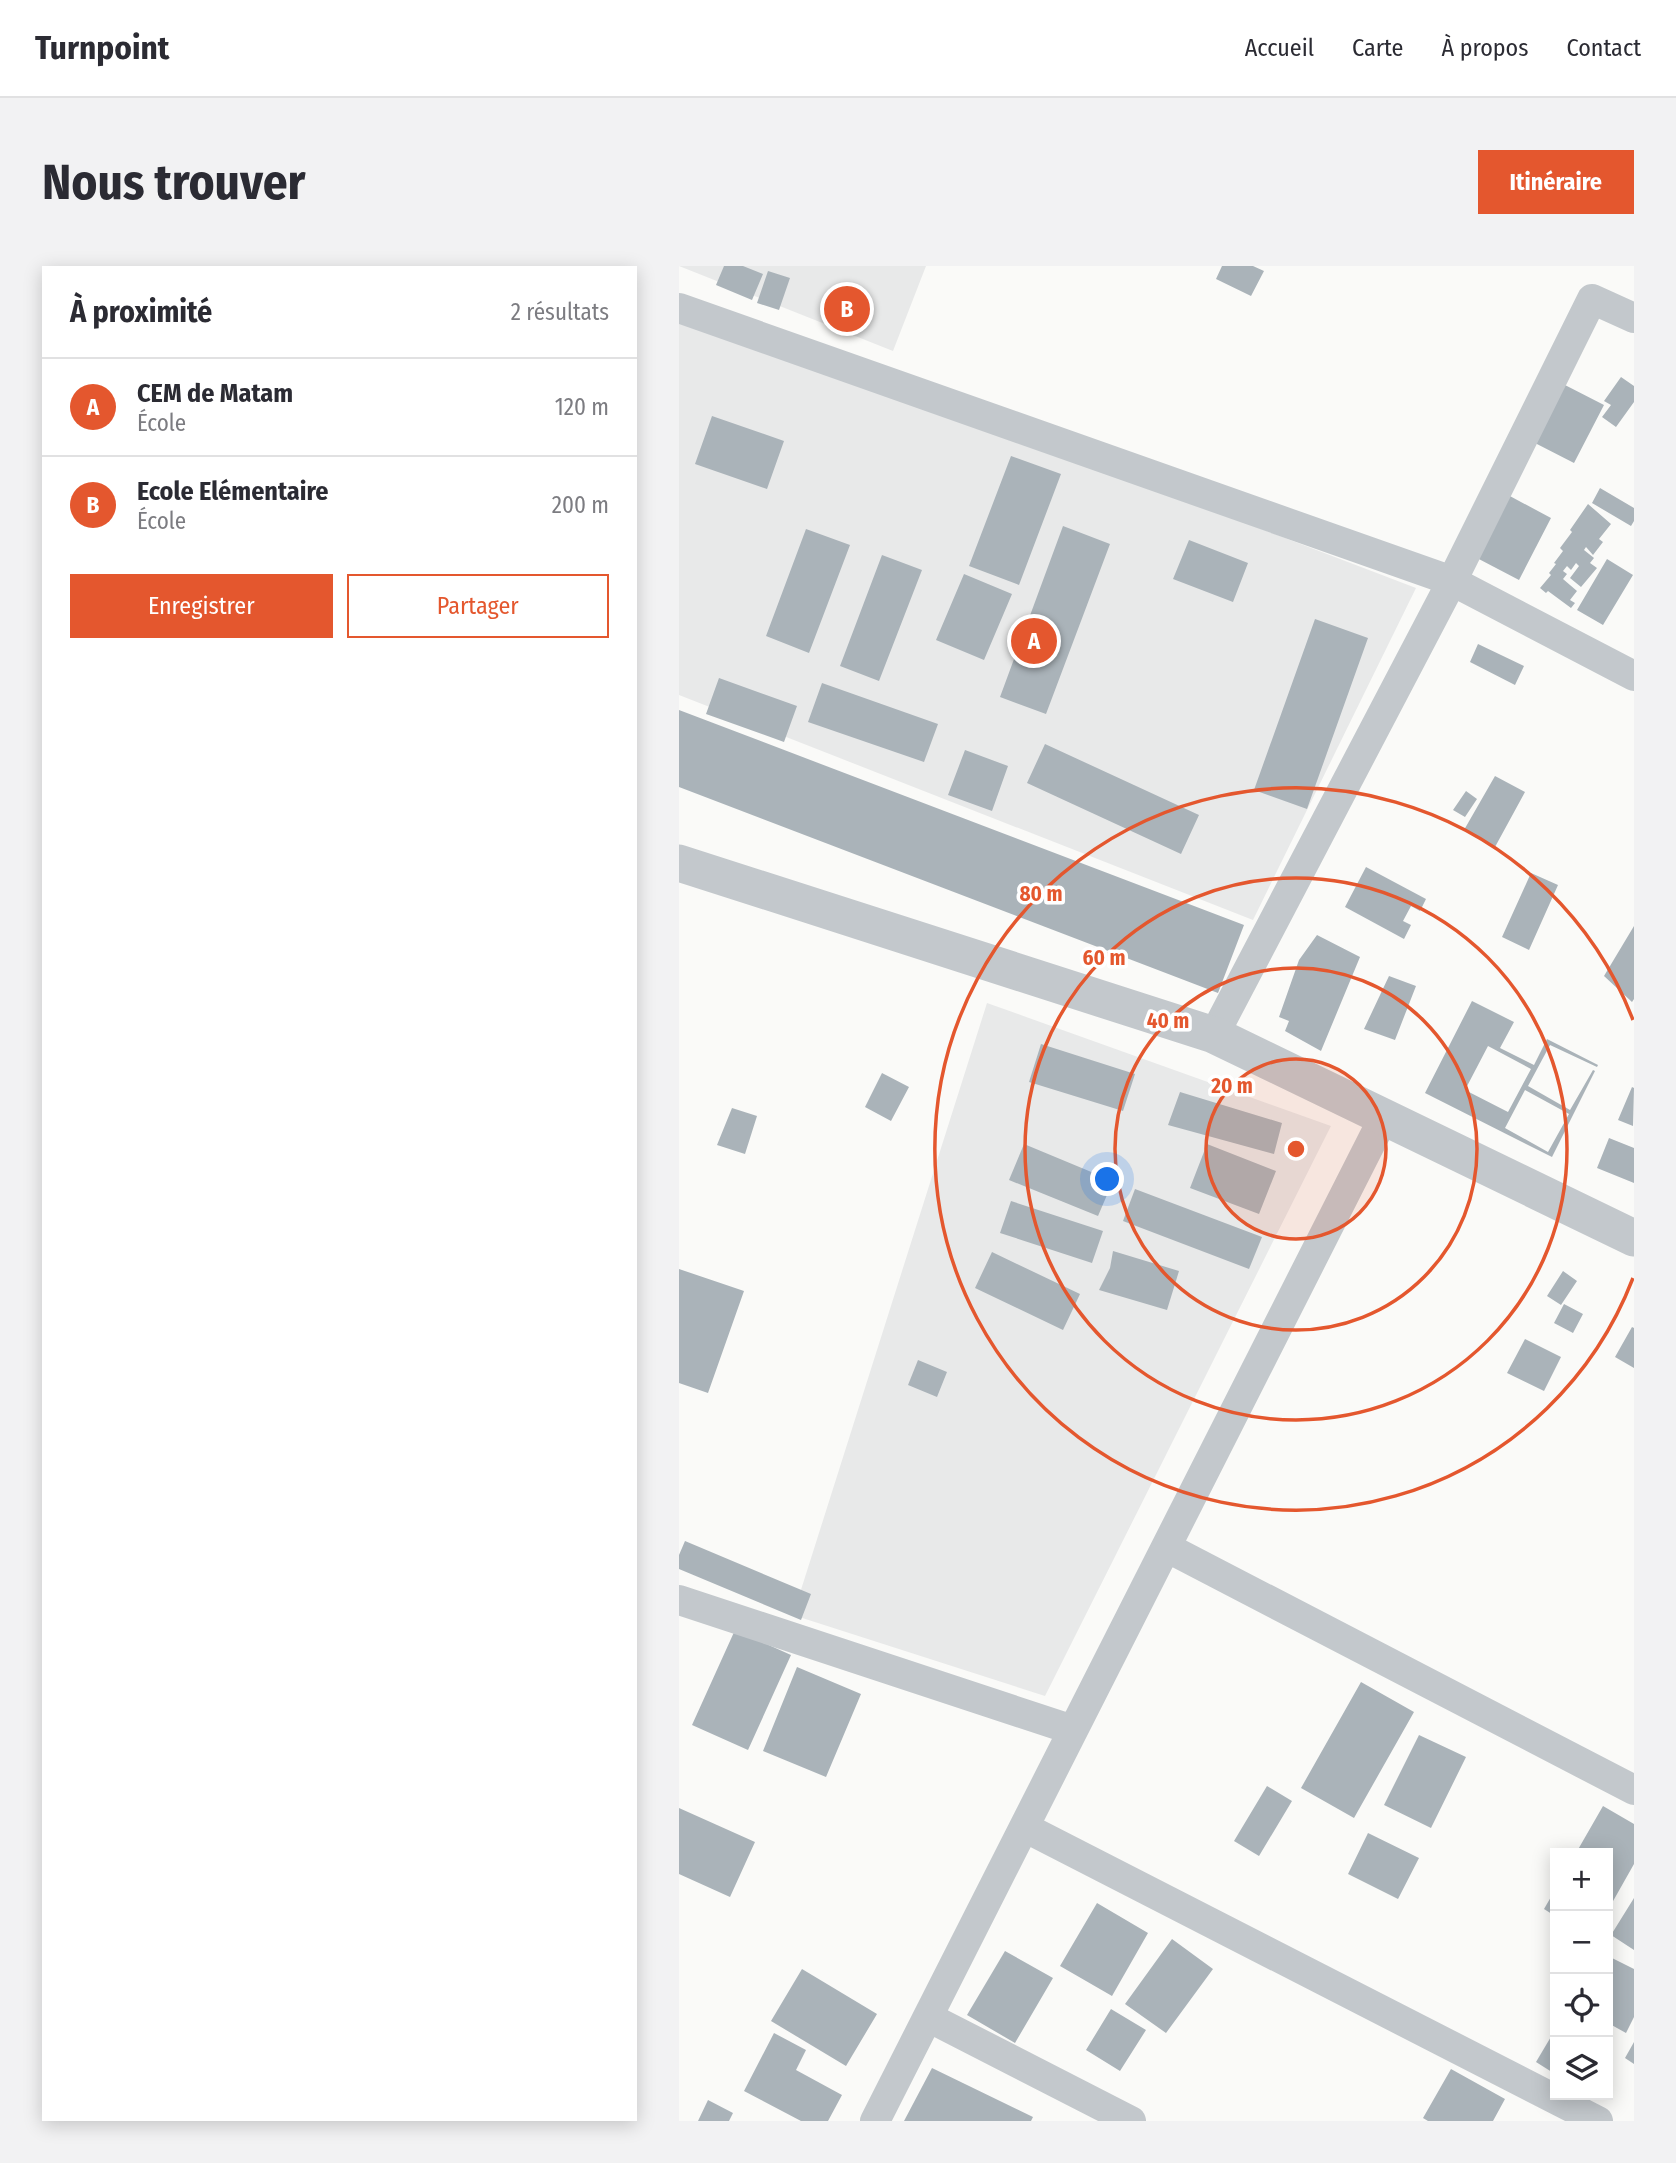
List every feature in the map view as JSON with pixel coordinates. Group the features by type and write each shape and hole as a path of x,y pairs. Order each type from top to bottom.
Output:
{"street":[{"path":"1215,1035 1452,581 1592,299 1634,318"},
{"path":"679,308 1452,581 1634,676"},
{"path":"679,863 1215,1035 1634,1238"},
{"path":"876,2121 1384,1117"},
{"path":"1166,1547 1634,1790"},
{"path":"679,1600 1073,1730"},
{"path":"1024,1827 1598,2121"},
{"path":"928,2017 1088,2111 1131,2121"}],"shaded area":[{"path":"679,266 926,266 893,351"},
{"path":"679,307 1416,588 1253,920 679,695"},
{"path":"987,1003 1331,1126 1045,1696 793,1615"}],"building":[{"path":"724,266 743,266 763,274 752,300 716,285"},
{"path":"1222,266 1253,266 1264,271 1251,296 1216,279"},
{"path":"768,271 790,278 779,310 757,303"},
{"path":"1621,377 1634,386 1634,402 1616,427 1602,417 1611,405 1604,401"},
{"path":"1563,384 1604,405 1574,463 1533,442"},
{"path":"712,416 784,441 767,489 695,464"},
{"path":"1011,456 1061,474 1019,585 969,566"},
{"path":"1600,488 1634,508 1634,521 1631,526 1592,503"},
{"path":"1508,495 1551,518 1519,580 1475,557"},
{"path":"1588,504 1611,524 1599,539 1603,542 1593,555 1586,547 1584,550 1594,558 1590,563 1597,568 1581,587 1570,578 1579,566 1576,563 1571,570 1567,566 1563,571 1567,574 1563,579 1577,591 1570,600 1575,603 1571,608 1540,588 1551,575 1549,573 1556,564 1554,563 1563,551 1560,548"},
{"path":"1063,526 1110,544 1046,714 1000,697"},
{"path":"806,529 850,545 809,653 766,636"},
{"path":"1189,540 1248,563 1233,602 1173,579"},
{"path":"882,555 922,570 879,681 840,666"},
{"path":"1607,559 1633,575 1603,625 1577,610"},
{"path":"964,574 1012,594 984,660 936,640"},
{"path":"1315,619 1368,638 1307,809 1254,790"},
{"path":"1478,644 1524,666 1515,685 1470,662"},
{"path":"719,678 797,706 784,742 706,714"},
{"path":"822,683 938,724 924,762 808,722"},
{"path":"679,710 1244,925 1218,993 679,787"},
{"path":"1045,744 1199,815 1181,854 1027,783"},
{"path":"965,750 1008,766 992,811 948,795"},
{"path":"1495,776 1525,792 1495,847 1464,830"},
{"path":"1466,791 1477,799 1465,817 1453,810"},
{"path":"1366,867 1426,899 1420,911 1411,906 1403,921 1411,925 1404,939 1345,907"},
{"path":"1531,873 1558,885 1529,950 1502,937"},
{"path":"1634,926 1634,999 1632,1002 1604,976"},
{"path":"1317,935 1360,957 1321,1051 1285,1031 1289,1021 1279,1017 1299,960"},
{"path":"1389,976 1416,986 1395,1040 1364,1029"},
{"path":"1472,1001 1514,1022 1500,1048 1534,1065 1547,1039 1598,1065 1597,1067 1550,1045 1528,1086 1570,1110 1593,1070 1595,1071 1552,1157 1425,1093","holes":["1488,1046 1531,1069 1508,1112 1465,1090","1525,1090 1569,1114 1548,1152 1505,1128"]},
{"path":"1041,1044 1135,1074 1123,1111 1029,1082"},
{"path":"882,1073 909,1087 891,1121 865,1107"},
{"path":"1632,1087 1634,1088 1633,1126 1618,1120"},
{"path":"1180,1092 1282,1123 1274,1154 1168,1125"},
{"path":"732,1108 757,1116 745,1154 717,1145"},
{"path":"1609,1138 1634,1148 1634,1183 1597,1168"},
{"path":"1024,1144 1113,1181 1098,1216 1009,1180"},
{"path":"1207,1144 1276,1171 1259,1214 1190,1188"},
{"path":"1135,1189 1262,1237 1249,1269 1123,1221"},
{"path":"1011,1201 1103,1231 1092,1263 1000,1233"},
{"path":"1113,1251 1179,1271 1167,1310 1099,1290 1110,1268"},
{"path":"992,1252 1080,1294 1063,1330 975,1288"},
{"path":"679,1269 744,1291 708,1393 679,1383"},
{"path":"1563,1271 1577,1281 1561,1305 1547,1296"},
{"path":"1564,1304 1583,1314 1573,1333 1554,1323"},
{"path":"1632,1327 1634,1328 1634,1368 1615,1357"},
{"path":"1525,1339 1561,1357 1544,1391 1507,1373"},
{"path":"918,1360 947,1372 937,1397 908,1385"},
{"path":"685,1541 811,1594 801,1620 679,1569 679,1555"},
{"path":"735,1630 791,1655 748,1750 692,1725"},
{"path":"797,1667 861,1694 826,1777 763,1751"},
{"path":"1361,1682 1414,1712 1354,1818 1301,1788"},
{"path":"1419,1735 1466,1757 1431,1828 1384,1805"},
{"path":"1267,1786 1292,1801 1259,1856 1234,1841"},
{"path":"1603,1806 1634,1824 1634,1864 1613,1901 1613,1848 1579,1848"},
{"path":"679,1808 755,1842 730,1897 679,1874"},
{"path":"1368,1833 1419,1858 1398,1899 1348,1874"},
{"path":"1634,1898 1634,1950 1613,1936 1613,1932"},
{"path":"1550,1899 1550,1913 1544,1909"},
{"path":"1097,1903 1148,1933 1112,1996 1060,1966"},
{"path":"1172,1939 1213,1969 1166,2033 1125,2004"},
{"path":"1005,1951 1053,1978 1015,2043 967,2015"},
{"path":"1613,1958 1634,1969 1634,2017 1626,2033 1613,2026"},
{"path":"802,1969 877,2014 846,2066 771,2021"},
{"path":"1111,2009 1146,2030 1120,2071 1086,2050"},
{"path":"774,2033 806,2050 796,2070 842,2095 828,2121 801,2121 744,2091"},
{"path":"1550,2038 1550,2071 1536,2062"},
{"path":"1634,2042 1634,2064 1625,2058"},
{"path":"932,2068 1033,2117 1031,2121 904,2121"},
{"path":"1451,2069 1505,2099 1493,2121 1428,2121 1423,2118"},
{"path":"708,2100 733,2113 729,2121 698,2121"}],"place":[{"name":"Ecole Elémentaire","path":"847,309"},
{"name":"CEM de Matam","path":"1034,641"}]}
